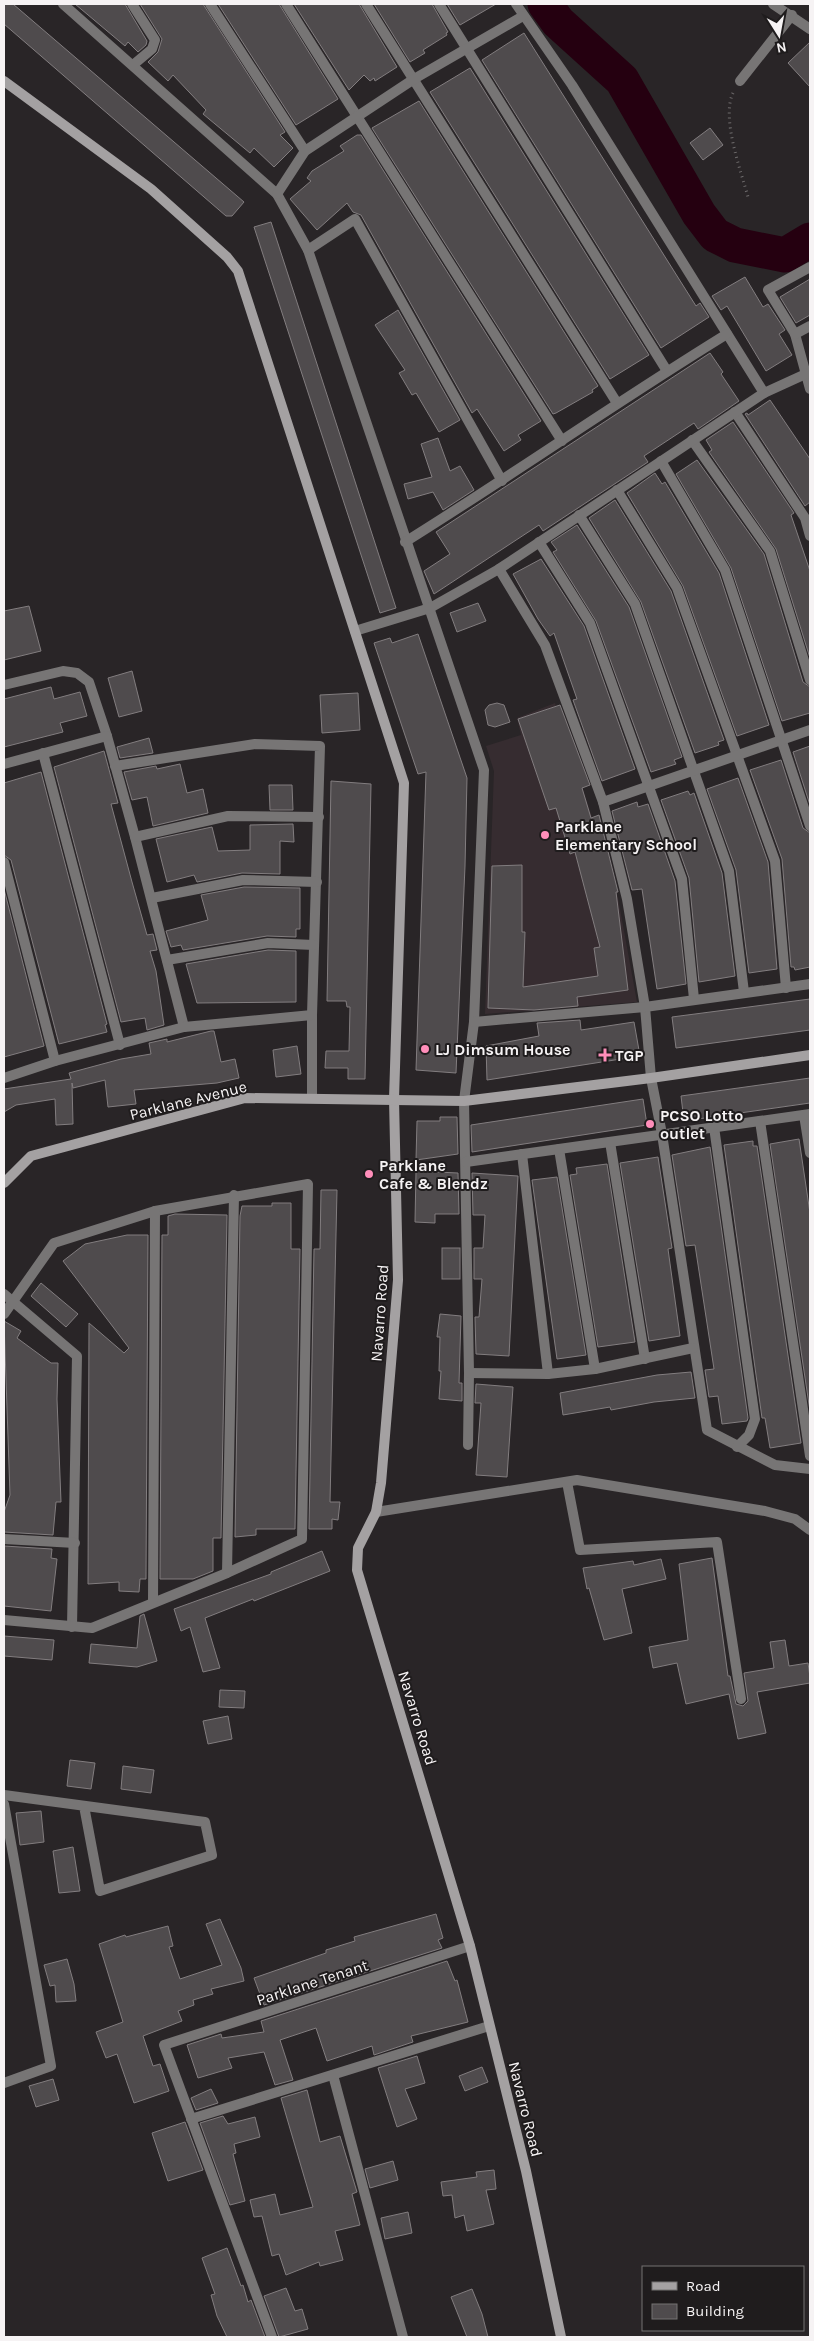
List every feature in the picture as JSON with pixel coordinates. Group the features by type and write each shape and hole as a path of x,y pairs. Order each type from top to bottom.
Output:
{"street":[{"path":"63,4 277,194 308,250 405,542 430,608 484,770 474,1022 464,1101 469,1373 468,1445"},
{"path":"132,4 155,40 152,49 133,65"},
{"path":"210,4 305,151"},
{"path":"286,4 562,441"},
{"path":"366,4 617,403"},
{"path":"439,4 666,371"},
{"path":"516,4 572,86 764,393"},
{"path":"773,4 792,15 810,30"},
{"path":"740,81 792,15"},
{"path":"277,194 305,151 414,79 466,47 523,16"},
{"name":"Navarro Road","path":"4,81 151,189 233,264 238,271 404,783 394,1099 398,1280 381,1483 376,1512 358,1548 357,1570 470,1946 526,2171 561,2337"},
{"path":"308,250 355,219 502,481"},
{"path":"810,267 768,290 795,334 808,373 810,389"},
{"path":"795,334 810,326"},
{"path":"405,542 502,481 666,371 727,334"},
{"path":"355,630 430,608 499,569 734,412 764,393 808,373"},
{"path":"734,412 804,518 810,536"},
{"path":"692,440 770,551 810,680"},
{"path":"661,461 725,570 810,826"},
{"path":"617,490 677,588 775,861 786,988"},
{"path":"579,515 635,604 729,871 744,992"},
{"path":"539,542 590,623 682,879 694,999"},
{"path":"499,569 545,646 603,802 627,899 645,1007 651,1078 662,1134 693,1348 707,1430 775,1465 810,1469"},
{"path":"4,685 62,671 77,673 89,682 107,736 152,898 184,1027"},
{"path":"603,802 810,730"},
{"path":"4,764 107,736"},
{"path":"115,766 255,744 320,746 312,1015 312,1098"},
{"path":"43,753 120,1045"},
{"path":"135,837 228,816 319,817"},
{"path":"4,862 55,1060"},
{"path":"152,898 243,880 317,882"},
{"path":"167,960 268,944 314,945"},
{"path":"474,1022 645,1007 810,984"},
{"path":"4,1078 55,1060 120,1045 184,1027 312,1015"},
{"name":"Parklane Avenue","path":"4,1183 31,1156 246,1098 464,1101 651,1078 810,1055"},
{"path":"466,1162 807,1114 810,1153"},
{"path":"760,1121 810,1456"},
{"path":"714,1127 755,1419 749,1435 737,1447"},
{"path":"610,1142 645,1359"},
{"path":"559,1149 595,1369"},
{"path":"522,1154 548,1374"},
{"path":"4,1314 54,1244 155,1211 234,1195 308,1184 302,1539 228,1573 92,1628 4,1620"},
{"path":"228,1573 234,1195"},
{"path":"154,1602 155,1211"},
{"path":"4,1294 77,1356 72,1627"},
{"path":"469,1373 548,1374 595,1369 693,1348"},
{"path":"376,1512 577,1480 765,1511 795,1519 810,1530"},
{"path":"567,1482 580,1550 717,1542 741,1699"},
{"path":"4,1539 75,1543"},
{"path":"4,1795 205,1822 212,1855 100,1891 84,1806"},
{"path":"4,1804 8,1846 51,2066 4,2083"},
{"name":"Parklane Tenant","path":"191,2119 164,2046 470,1946"},
{"path":"272,2337 191,2119 489,2026"},
{"path":"333,2075 403,2337"}],"path":[{"path":"740,81 732,96 732,133 748,197"}],"shaded area":[{"name":"Parklane Elementary School","path":"555,703 618,898 637,1002 485,1014 494,771 486,746 521,735 517,718"}],"building":[{"path":"4,4 13,4 244,202 232,216 226,216 4,24"},
{"path":"75,4 125,4 147,41 146,45 138,52 128,42 125,46"},
{"path":"140,4 203,4 285,132 280,135 293,148 274,167 254,148 250,153 203,114 206,110 173,75 168,81 148,62 158,52 162,39"},
{"path":"218,4 279,4 338,99 296,125"},
{"path":"294,4 359,4 397,67 375,81 374,78 370,81 364,75 349,90"},
{"path":"374,4 432,4 448,32 446,33 447,35 423,50 425,53 410,62"},
{"path":"447,4 496,4 460,25"},
{"path":"524,33 696,306 700,303 709,317 661,348 482,60"},
{"path":"810,42 810,87 788,63"},
{"path":"470,68 649,355 610,379 430,92"},
{"path":"419,101 598,386 592,390 593,392 556,413 553,414 372,128"},
{"path":"710,128 723,145 703,160 690,143"},
{"path":"357,135 361,135 541,421 518,435 521,440 504,451 477,409 472,413 361,215 353,212 347,203 317,230 290,199 311,181 307,178 312,171 344,151 340,146"},
{"path":"271,222 396,608 380,613 254,227"},
{"path":"745,277 763,307 768,304 785,330 779,334 792,355 766,371 727,306 721,310 712,296"},
{"path":"810,279 810,315 796,323 780,297"},
{"path":"398,310 460,420 439,432 416,393 412,395 399,373 405,370 375,325"},
{"path":"710,353 739,401 698,429 694,423 644,456 648,462 543,531 539,525 434,594 424,571 450,554 436,532"},
{"path":"770,400 810,459 810,502 805,506 745,414 747,413 748,415"},
{"path":"733,422 794,513 791,515 810,571 810,658 776,549 709,452 712,450 706,440"},
{"path":"438,438 450,471 460,466 474,490 443,510 433,492 408,499 404,484 432,477 421,444"},
{"path":"697,460 764,554 803,682 810,687 810,713 782,721 731,568 676,474"},
{"path":"655,473 662,484 665,482 719,573 769,725 737,736 683,586 627,493"},
{"path":"615,500 671,591 724,740 718,742 719,745 695,753 641,602 589,518"},
{"path":"577,525 629,607 682,757 674,760 676,764 651,772 596,621 553,552 557,550 551,542"},
{"path":"541,559 584,626 635,769 602,781 573,700 577,699 554,633 550,636 538,619 513,574"},
{"path":"478,603 486,621 457,632 450,613"},
{"path":"29,606 41,651 4,660 4,611"},
{"path":"418,634 467,778 456,1073 416,1070 426,772 418,774 374,643 390,638 392,643"},
{"path":"132,671 142,711 119,717 108,678"},
{"path":"51,687 54,699 80,692 87,716 60,723 63,732 4,747 4,699"},
{"path":"358,693 360,730 322,733 320,695"},
{"path":"497,703 504,705 510,722 495,727 488,725 485,710 489,705"},
{"path":"560,705 590,785 582,788 591,818 599,815 618,892 616,892 628,990 577,997 578,1006 534,1010 488,1008 492,866 522,865 522,932 525,932 523,987 598,976 594,948 600,947 575,852 570,854 556,808 549,810 518,719"},
{"path":"149,738 153,753 120,758 117,747"},
{"path":"810,746 810,805 793,752"},
{"path":"104,751 118,803 111,804 147,935 153,934 157,950 150,951 156,971 164,1025 147,1030 145,1018 121,1022 54,767"},
{"path":"781,760 803,828 810,833 810,967 795,970 794,967 791,967 782,859 750,770"},
{"path":"180,764 187,793 203,789 208,813 153,826 147,797 132,800 124,772 156,766 157,769"},
{"path":"41,772 107,1024 105,1025 107,1032 59,1044 11,860 4,855 4,783"},
{"path":"738,778 768,862 777,969 749,973 736,870 707,789"},
{"path":"331,781 371,784 365,1079 348,1079 348,1068 325,1068 326,1051 349,1051 350,1007 347,1007 346,1001 327,1001"},
{"path":"269,785 292,785 293,810 270,810"},
{"path":"688,791 690,795 694,793 722,873 735,976 699,982 689,878 661,800"},
{"path":"637,802 638,807 648,804 675,881 686,984 657,989 642,889 632,890 612,811"},
{"path":"293,824 294,842 280,841 280,874 242,873 197,882 194,875 167,882 156,839 212,827 218,851 250,850 250,825"},
{"path":"244,887 300,888 300,929 296,929 296,937 267,936 183,950 181,945 171,947 166,931 208,920 201,895"},
{"path":"4,889 44,1046 4,1057"},
{"path":"268,950 296,951 296,1002 197,1003 186,964"},
{"path":"810,999 810,1030 676,1048 672,1017"},
{"path":"580,1020 581,1030 634,1022 640,1056 487,1080 486,1046 539,1036 537,1023"},
{"path":"214,1031 221,1062 235,1059 239,1078 217,1083 134,1090 136,1104 108,1107 105,1080 73,1088 72,1083 73,1124 56,1125 55,1099 16,1105 4,1112 4,1089 71,1079 69,1073 121,1059 151,1054 149,1043 167,1039 167,1042"},
{"path":"297,1046 301,1074 276,1077 273,1050"},
{"path":"810,1078 810,1103 684,1121 681,1096"},
{"path":"643,1099 647,1125 472,1152 471,1125"},
{"path":"440,1117 457,1117 458,1154 416,1160 417,1121 440,1121"},
{"path":"799,1139 810,1213 810,1411 770,1144"},
{"path":"753,1141 753,1146 757,1146 801,1443 770,1448 765,1418 762,1418 724,1145"},
{"path":"710,1147 748,1418 747,1421 722,1424 718,1396 709,1397 705,1370 714,1369 695,1245 686,1246 672,1155"},
{"path":"658,1157 672,1248 668,1249 680,1336 649,1341 620,1163"},
{"path":"607,1164 635,1342 598,1347 570,1175 577,1174 576,1168"},
{"path":"416,1171 458,1173 459,1214 435,1214 435,1223 415,1222"},
{"path":"472,1173 518,1176 509,1356 476,1354 475,1317 479,1317 482,1279 474,1279 474,1248 483,1248 485,1215 473,1215"},
{"path":"557,1177 586,1355 557,1359 532,1180"},
{"path":"321,1190 337,1190 330,1502 340,1502 338,1520 332,1519 332,1529 309,1529 314,1249 320,1249"},
{"path":"272,1203 291,1203 291,1249 300,1249 295,1529 256,1529 256,1535 235,1537 240,1216 242,1206 272,1206"},
{"path":"175,1214 227,1215 221,1538 213,1538 213,1571 193,1579 160,1579 162,1235 168,1235 168,1216"},
{"path":"127,1235 148,1235 146,1579 140,1579 139,1592 119,1591 119,1582 88,1584 89,1323 124,1353 129,1348 63,1261 85,1244"},
{"path":"442,1248 460,1248 460,1279 442,1279"},
{"path":"41,1283 78,1314 66,1327 31,1296"},
{"path":"440,1314 461,1316 459,1383 462,1383 462,1401 439,1399 441,1371 439,1371 440,1337 437,1337"},
{"path":"4,1321 21,1331 17,1338 51,1363 58,1363 57,1399 61,1502 56,1502 53,1535 4,1532 4,1512 10,1495"},
{"path":"691,1372 695,1398 654,1402 611,1410 610,1407 563,1415 560,1393 657,1375"},
{"path":"476,1384 513,1387 507,1477 476,1475 481,1403 475,1403"},
{"path":"4,1546 52,1549 51,1558 57,1559 51,1611 4,1606"},
{"path":"322,1551 330,1571 205,1618 220,1668 203,1672 190,1627 181,1631 174,1609 271,1574 271,1572"},
{"path":"712,1558 728,1676 730,1676 736,1704 743,1706 748,1701 744,1673 774,1668 770,1642 785,1640 789,1666 808,1663 810,1683 757,1692 766,1733 738,1739 729,1694 686,1704 677,1663 653,1668 649,1647 688,1640 679,1564"},
{"path":"661,1559 666,1579 622,1589 632,1633 604,1640 589,1588 587,1589 583,1568 633,1561 634,1565"},
{"path":"144,1614 157,1661 137,1667 89,1663 91,1644 137,1648 140,1616"},
{"path":"4,1636 54,1640 52,1660 4,1656"},
{"path":"220,1690 245,1691 244,1708 219,1707"},
{"path":"228,1716 232,1739 208,1744 203,1721"},
{"path":"70,1760 95,1763 91,1789 67,1786"},
{"path":"123,1766 154,1770 151,1793 121,1789"},
{"path":"41,1811 44,1842 20,1845 16,1813"},
{"path":"73,1847 80,1891 59,1893 53,1851"},
{"path":"436,1914 443,1938 438,1940 442,1948 264,2005 254,1978 326,1953 326,1950 355,1941 354,1937"},
{"path":"220,1919 241,1968 244,1981 211,1989 213,1994 193,2000 194,2005 178,2011 182,2021 143,2036 153,2066 160,2064 169,2091 134,2103 117,2054 106,2058 96,2032 123,2022 99,1944 125,1935 126,1937 168,1926 173,1946 169,1947 180,1979 222,1965 206,1924"},
{"path":"67,1959 74,1984 76,2001 56,2002 55,1985 50,1986 44,1965"},
{"path":"447,1961 455,1981 457,1980 468,2022 411,2036 413,2042 374,2055 372,2046 327,2061 316,2028 280,2040 293,2080 275,2085 264,2052 228,2058 232,2068 198,2078 187,2045 221,2034 222,2038 264,2032 261,2021"},
{"path":"417,2056 425,2083 405,2089 417,2119 397,2127 378,2068"},
{"path":"482,2067 488,2082 465,2091 459,2076"},
{"path":"53,2079 59,2100 36,2107 29,2086"},
{"path":"211,2089 218,2103 196,2110 191,2098"},
{"path":"307,2090 320,2142 340,2136 357,2192 352,2194 360,2225 335,2231 343,2260 320,2266 319,2262 286,2275 279,2254 272,2256 262,2216 254,2217 250,2200 275,2194 280,2215 313,2207 281,2098"},
{"path":"223,2116 228,2124 255,2117 260,2137 234,2144 236,2153 233,2154 245,2201 230,2205 200,2123"},
{"path":"185,2122 203,2170 168,2181 152,2133"},
{"path":"393,2161 398,2180 370,2188 365,2169"},
{"path":"494,2170 496,2189 486,2190 494,2224 467,2231 464,2215 455,2218 452,2195 443,2196 441,2182 477,2177 476,2172"},
{"path":"408,2212 412,2233 385,2239 381,2218"},
{"path":"227,2248 241,2286 243,2285 248,2302 251,2300 265,2337 227,2337 217,2316 211,2295 215,2294 202,2258"},
{"path":"286,2288 295,2311 302,2309 308,2329 279,2337 264,2296"},
{"path":"472,2289 482,2314 488,2337 467,2337 451,2297"}],"waterway":[{"path":"545,4 558,22 622,80 699,214 715,235 735,245 785,255 810,240"}],"place":[{"name":"Parklane Elementary School","path":"545,835"},
{"name":"LJ Dimsum House","path":"425,1049"},
{"name":"TGP","path":"605,1055"},
{"name":"PCSO Lotto outlet","path":"650,1124"},
{"name":"Parklane Cafe & Blendz","path":"369,1174"}]}
